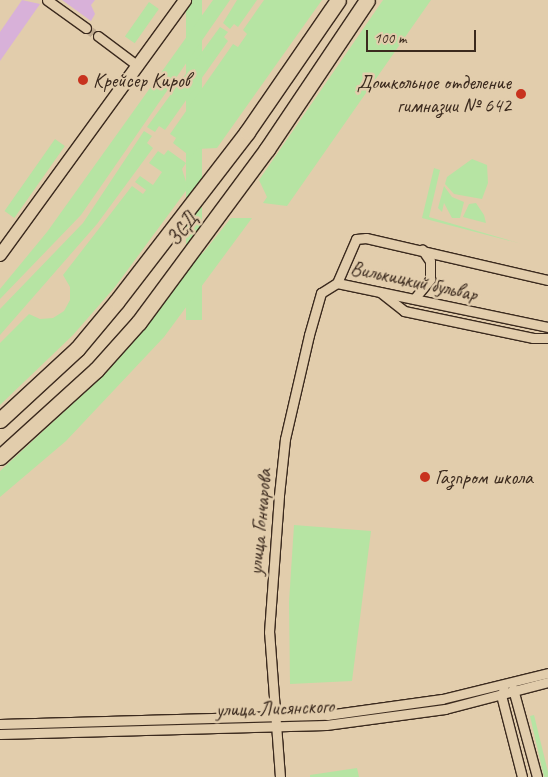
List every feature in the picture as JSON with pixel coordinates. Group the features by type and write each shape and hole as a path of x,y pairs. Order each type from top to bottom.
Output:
{"highway":[{"name":"ЗСД","path":"0,420 77,349 117,301 247,132 338,0"},
{"name":"ЗСД","path":"0,457 96,370 139,322 267,149 367,0"}],"street":[{"path":"47,0 86,28"},
{"path":"0,255 134,63 174,0"},
{"path":"0,242 134,63 185,0"},
{"path":"98,36 134,63"},
{"name":"Вилькицкий бульвар","path":"548,280 375,238 356,240 337,282 548,327"},
{"path":"414,299 430,279 430,261 422,249"},
{"name":"улица Гончарова","path":"280,777 273,717 271,579 286,439 321,293 337,282"},
{"path":"380,292 404,310 533,338 548,338"},
{"name":"улица Лисянского","path":"0,724 273,717 391,708 507,684 548,673"},
{"name":"улица Лисянского","path":"0,734 274,726 394,718 501,695 548,682"},
{"path":"522,777 501,695 507,684 516,691 537,777"}],"green space":[{"path":"186,0 202,0 202,320 186,320"},
{"path":"213,0 230,0 81,215 0,299 0,289 47,232"},
{"path":"237,0 257,0 238,27 234,24 230,29 223,23"},
{"path":"264,0 322,0 217,148 197,149 191,157 173,143 176,138 170,134 233,44 238,47 247,34 243,30"},
{"path":"383,0 431,0 287,206 263,203 267,197 259,180"},
{"path":"149,2 159,9 135,43 125,36"},
{"path":"220,27 228,32 224,37 228,41 165,130 159,126 155,132 147,127"},
{"path":"144,131 152,136 147,143 153,148 97,224 0,335 0,309 83,223"},
{"path":"55,139 65,146 14,218 5,211"},
{"path":"168,150 186,163 182,169 188,188 115,287 73,335 0,405 0,343 29,314 40,319 53,318 64,311 70,300 70,287 63,275 132,186 143,194 146,190 135,182 140,176 153,185 162,172 149,163 158,151 164,155"},
{"path":"472,159 487,165 488,183 482,199 454,194 445,184 447,177"},
{"path":"434,168 440,170 429,217 522,244 422,218"},
{"path":"444,186 452,197 464,202 460,218 452,218 444,203 442,212 438,208"},
{"path":"476,203 484,215 486,223 463,217 469,204"},
{"path":"231,218 252,218 164,337 66,441 0,497 0,471 108,371"},
{"path":"294,525 371,531 352,681 290,684 289,602"},
{"path":"534,715 548,777 544,777 530,716"},
{"path":"357,768 359,777 310,777 310,775"}],"building":[{"path":"22,0 40,4 0,61 0,32"},
{"path":"62,0 95,0 91,5 95,14 91,21"}],"tunnel":[{"path":"86,28 98,36"}],"place":[{"name":"Крейсер Киров","path":"83,80"},
{"name":"Дошкольное отделение гимназии № 642","path":"521,94"},
{"name":"Газпром школа","path":"425,477"}]}
